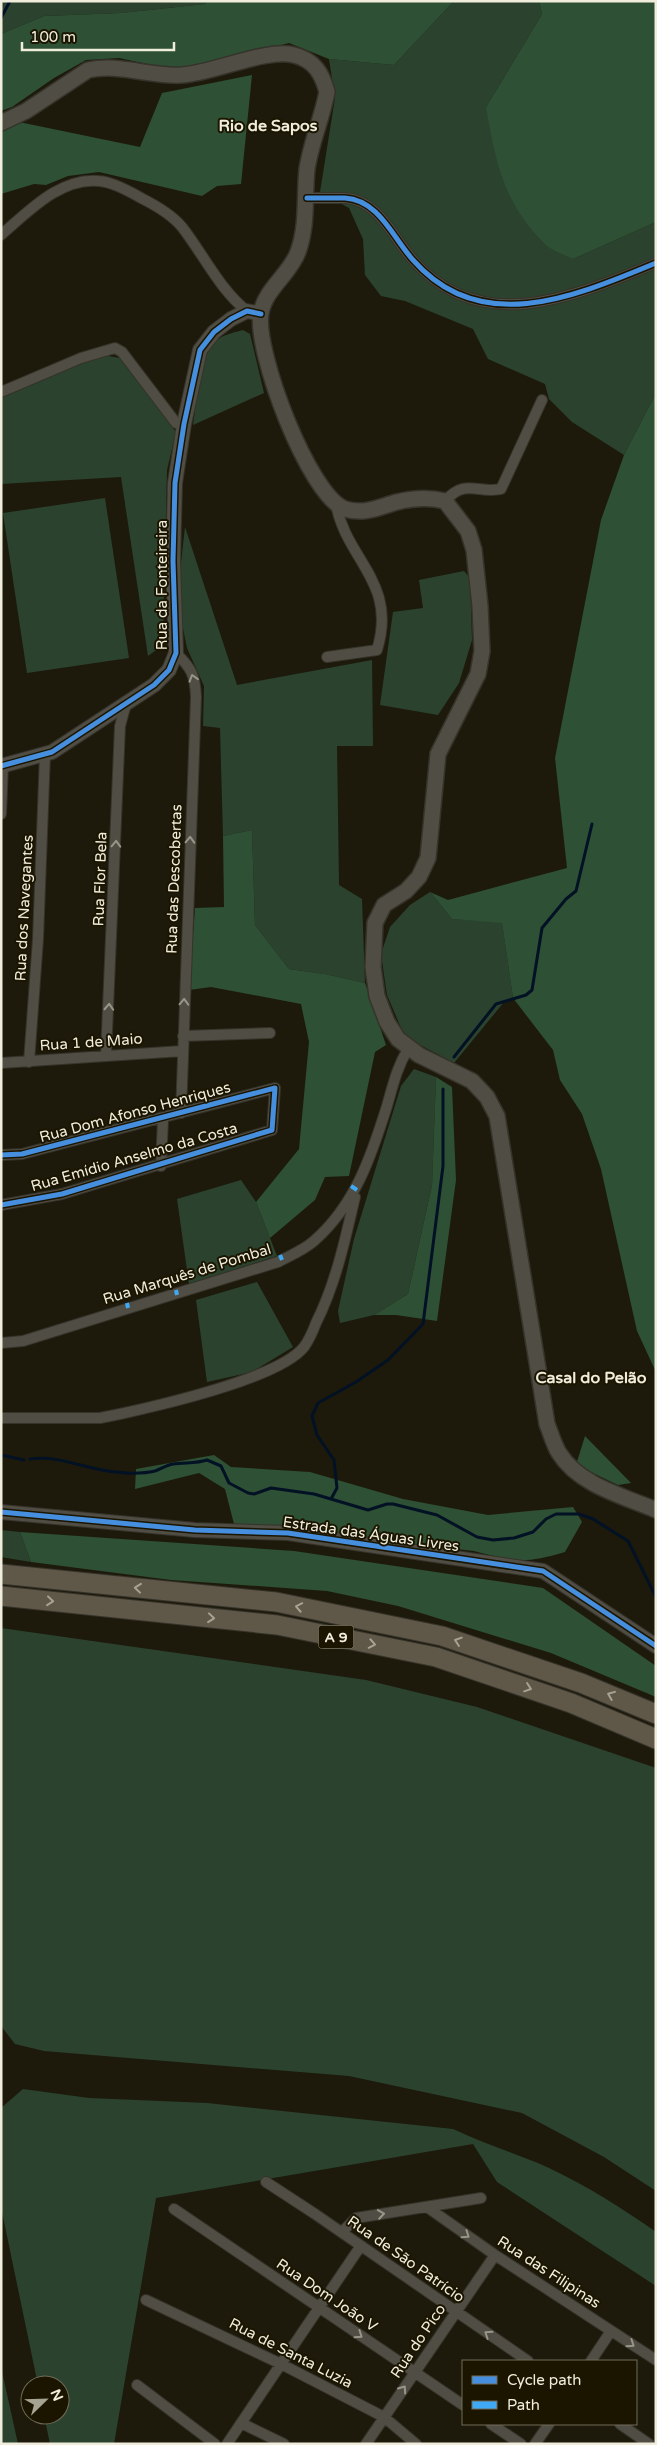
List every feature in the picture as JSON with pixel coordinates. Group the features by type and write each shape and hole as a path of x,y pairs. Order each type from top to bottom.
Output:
{"highway":[{"name":"A 9","path":"1,1574 276,1602 442,1636 581,1683 656,1714"},
{"name":"A 9","path":"1,1596 277,1625 436,1657 571,1703 656,1739"}],"main road":[{"path":"1,123 26,111 88,70 99,68 112,67 149,74 182,75 206,72 280,53 293,54 304,58 318,69 327,92 311,149 307,171 305,226 298,253 264,302 254,312 271,379 289,424 316,480 336,504 362,512 399,501 420,498 445,501 468,531 474,550 480,606 482,651 478,674 438,754 428,858 419,877 406,891 384,905 375,922 373,967 377,996 387,1022 398,1039 408,1049 472,1081 487,1097 497,1116 547,1424 559,1453 575,1472 590,1481 656,1510"}],"street":[{"path":"1,235 45,198 57,191 77,182 100,181 128,191 153,204 180,224 234,301 254,312"},
{"path":"307,198 345,198 360,202 381,217 413,261 442,286 478,302 532,304 557,299 656,263"},
{"name":"Rua da Fonteireira","path":"2,765 52,752 126,704 163,678 169,670 176,653 173,518 184,424 200,350 214,332 231,319 254,312"},
{"path":"1,392 81,358 115,348 122,352 176,423 184,424"},
{"path":"445,501 454,492 470,487 501,489 542,400"},
{"path":"327,657 377,650 380,638 381,602 376,586 339,521 336,504"},
{"name":"Rua das Descobertas","path":"176,653 192,672 196,688 182,1051 182,1113"},
{"name":"Rua Flor Bela","path":"106,1055 120,726 126,704"},
{"name":"Rua dos Navegantes","path":"29,1062 38,939 45,754"},
{"path":"1,814 2,765"},
{"path":"183,1036 270,1033"},
{"name":"Rua Marquês de Pombal","path":"1,1343 23,1340 278,1262 313,1242 340,1214 357,1190 378,1134 397,1067 408,1049"},
{"name":"Rua 1 de Maio","path":"1,1063 182,1051"},
{"name":"Rua Dom Afonso Henriques","path":"1,1155 22,1154 163,1119 274,1088 272,1130"},
{"path":"161,1166 163,1119"},
{"name":"Rua Emídio Anselmo da Costa","path":"1,1205 62,1194 161,1166 272,1130"},
{"path":"1,1418 100,1418 120,1414 251,1378 295,1356 305,1346 328,1301 340,1263 357,1190"},
{"name":"Estrada das Águas Livres","path":"1,1512 195,1530 261,1531 315,1536 543,1571 656,1646"},
{"name":"Rua de São Patrício","path":"266,2182 342,2232 360,2247 455,2313 526,2360"},
{"path":"342,2232 356,2218 481,2198"},
{"name":"Rua das Filipinas","path":"426,2207 495,2255 656,2360"},
{"name":"Rua Dom João V","path":"174,2209 462,2404"},
{"path":"227,2444 360,2247"},
{"name":"Rua do Pico","path":"366,2444 495,2255"},
{"name":"Rua de Santa Luzia","path":"146,2300 281,2364 384,2418 416,2444"},
{"path":"592,2360 611,2331"},
{"path":"137,2385 215,2444"},
{"path":"241,2423 284,2444"},
{"path":"492,2425 521,2444"},
{"path":"535,2444 548,2425"},
{"path":"621,2425 649,2444"}],"green space":[{"path":"1,1 208,1 205,4 121,13 44,16 1,34"},
{"path":"208,1 454,1 394,65 329,59 289,43 188,68 161,67 119,58 86,60 54,78 12,107 1,111 1,34 44,16 121,13 205,4"},
{"path":"454,1 539,1 542,14 486,107 573,259 656,222 656,393 624,455 572,422 549,399 545,384 488,359 473,329 405,301 381,296 365,275 363,239 349,208 320,192 335,98 329,59 394,65"},
{"path":"539,1 656,1 656,222 573,259 546,245 520,214 511,198 498,164 486,107 542,14"},
{"path":"252,75 241,184 217,186 202,196 99,172 68,176 46,185 34,184 1,194 1,131 19,122 140,147 162,93"},
{"path":"243,330 250,334 264,393 193,425 201,371 207,351 217,339"},
{"path":"102,355 120,358 176,432 167,470 163,645 148,656 121,477 1,484 1,398"},
{"path":"656,393 656,1372 637,1331 601,1169 582,1114 560,1080 553,1050 513,998 502,923 452,919 430,892 448,900 567,868 555,758 601,520 624,455"},
{"path":"105,498 129,658 27,673 3,513"},
{"path":"185,527 237,685 372,660 373,746 337,746 339,885 362,899 365,983 325,974 289,969 255,925 252,830 223,836 220,728 203,726 204,686 187,648 177,599"},
{"path":"464,571 470,578 472,640 459,683 438,715 380,705 393,612 423,608 419,580"},
{"path":"252,830 255,925 289,969 325,974 365,983 386,1045 375,1052 349,1176 325,1177 315,1200 270,1238 256,1202 299,1149 309,1042 301,1004 211,987 189,990 195,908 224,907 223,836"},
{"path":"430,892 452,919 502,922 513,998 504,1002 454,1063 411,1040 402,1030 387,995 381,954 390,927 410,905"},
{"path":"414,1069 436,1077 432,1185 408,1294 374,1315 340,1323 338,1311 354,1239 401,1086"},
{"path":"436,1077 452,1087 456,1180 437,1321 396,1315 374,1315 408,1294 432,1185"},
{"path":"241,1180 256,1202 277,1256 189,1284 177,1199"},
{"path":"257,1282 293,1347 252,1372 207,1382 196,1300"},
{"path":"585,1436 631,1483 618,1485 576,1465"},
{"path":"214,1455 231,1467 310,1472 403,1499 488,1515 573,1507 582,1522 565,1552 529,1560 520,1560 474,1551 234,1524 225,1489 199,1473 135,1489 136,1469"},
{"path":"1,1530 20,1532 31,1562 1,1557"},
{"path":"20,1532 294,1551 543,1588 656,1666 656,1697 551,1653 398,1606 327,1591 171,1580 31,1562"},
{"path":"1,1628 366,1680 477,1707 656,1768 656,2191 604,2157 522,2113 349,2076 44,2051 15,2044 1,2026"},
{"path":"23,2089 89,2098 207,2103 453,2129 537,2163 577,2182 656,2232 656,2286 497,2182 473,2144 156,2198 114,2444 50,2444 46,2425 70,2425 70,2375 36,2375 1,2207 1,2108"},
{"path":"1,2367 18,2444 1,2444"}],"waterway":[{"path":"1,18 10,1"},
{"path":"454,1057 496,1004 526,995 532,990 542,928 566,899 576,891 592,824"},
{"path":"331,1499 337,1488 334,1460 317,1435 312,1416 318,1403 356,1382 388,1360 423,1324 443,1166 443,1089"},
{"path":"1,1455 24,1460"},
{"path":"30,1459 56,1460 104,1470 134,1473 155,1471 173,1464 207,1460 221,1466 229,1483 248,1493 254,1494 271,1488 314,1494 368,1510 393,1504 437,1515 477,1537 493,1540 514,1538 533,1532 546,1519 556,1514 579,1514 593,1519 628,1541 656,1597"}],"marked path":[{"path":"351,1186 357,1190"},
{"path":"280,1255 282,1260"},
{"path":"176,1290 177,1295"},
{"path":"127,1303 128,1308"}],"cycle path":[{"path":"307,198 345,198 357,200 367,205 384,222 413,260 440,284 468,298 499,304 530,303 562,297 625,276 656,263"},
{"path":"1,766 52,752 154,685 169,670 176,653 173,561 175,483 184,424 200,350 214,332 231,319 247,311 261,314"},
{"path":"1,1155 22,1154 275,1088 272,1130 62,1194 1,1205"},
{"path":"1,1512 195,1530 288,1533 543,1571 656,1646"}],"district":[{"name":"Rio de Sapos","path":"268,126"},
{"name":"Casal do Pelão","path":"591,1378"}]}
